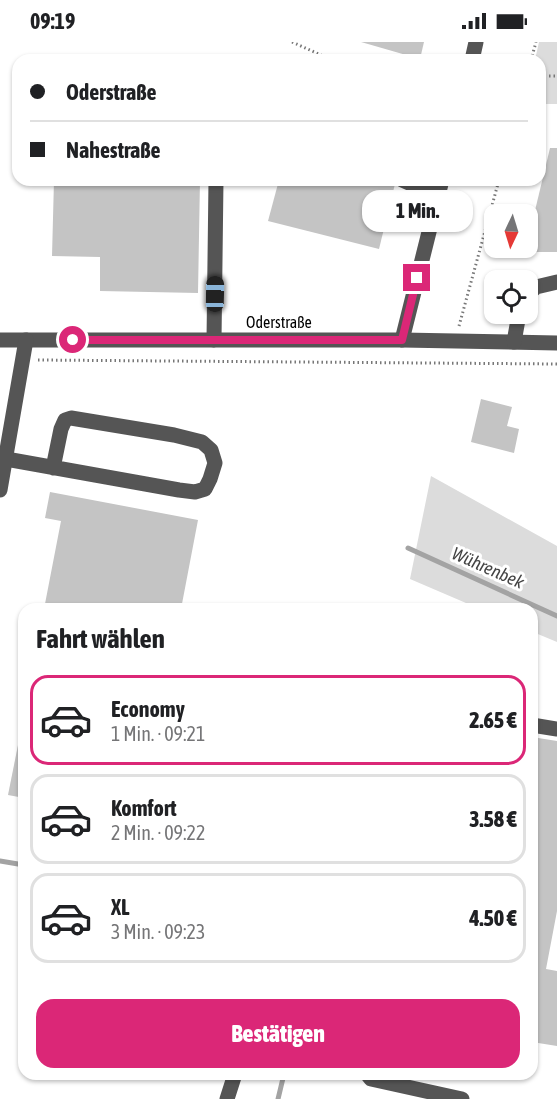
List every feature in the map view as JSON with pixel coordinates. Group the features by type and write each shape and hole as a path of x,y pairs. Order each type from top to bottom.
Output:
{"street":[{"path":"214,340 216,186"},
{"path":"416,186 438,196"},
{"path":"402,340 440,186"},
{"path":"538,287 557,282"},
{"path":"514,342 517,324"},
{"name":"Oderstraße","path":"0,340 402,340 557,343"},
{"path":"0,490 26,340"},
{"path":"6,459 53,468 195,492 205,489 215,463 211,450 202,442 174,435 71,418 65,420 61,429 53,468"},
{"path":"538,726 557,729"},
{"path":"227,1099 233,1080"},
{"path":"376,1080 462,1099"}],"path":[{"path":"292,42 319,54"},
{"path":"449,341 460,325 497,186"},
{"path":"23,360 557,363"}],"shaded area":[{"path":"539,42 557,42 557,104 546,104 546,54 536,54"},
{"path":"431,476 557,546 557,642 538,634 538,603 466,603 410,579"}],"building":[{"path":"361,42 424,42 421,54 403,54"},
{"path":"550,148 557,148 557,252 538,252 537,204 541,186 546,186 546,165"},
{"path":"54,186 200,186 198,293 100,291 100,257 52,256"},
{"path":"277,186 395,186 379,249 268,221"},
{"path":"481,399 512,407 507,426 519,429 514,453 471,442"},
{"path":"50,492 198,520 182,603 45,603 61,521 45,518"},
{"path":"538,738 557,741 557,911 546,969 557,971 557,1046 538,1043"},
{"path":"18,745 18,797 8,795"}],"waterway":[{"name":"Wührenbek","path":"408,548 529,603"},
{"name":"Wührenbek","path":"538,607 557,616"},
{"path":"0,861 18,864"},
{"path":"278,1099 283,1080"}],"route":[{"path":"73,340 402,340 417,278"}]}
